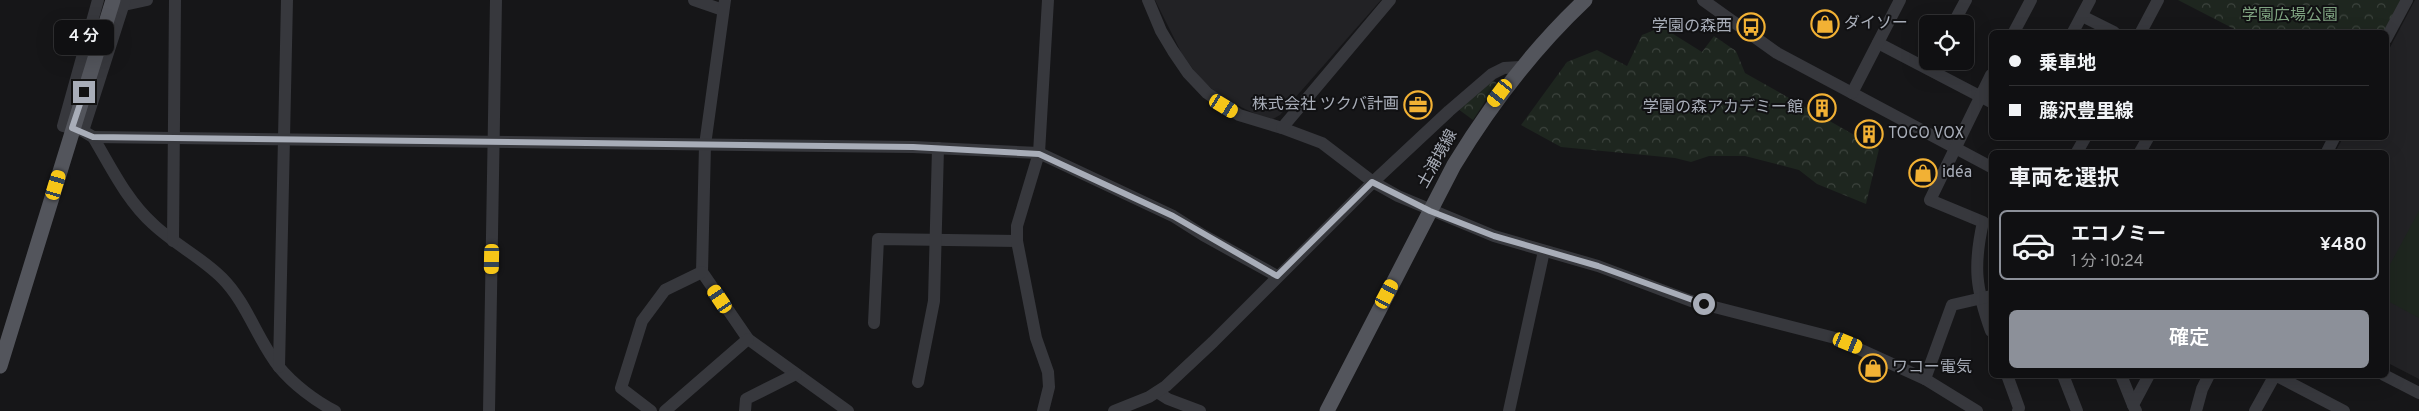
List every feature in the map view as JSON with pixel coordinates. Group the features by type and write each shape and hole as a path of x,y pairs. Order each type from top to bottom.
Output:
{"main road":[{"name":"土浦境線","path":"1326,411 1430,211 1476,129 1520,67 1585,0"},
{"path":"0,366 83,132 121,2"}],"street":[{"path":"98,0 63,126 83,132 174,138 938,148 1039,154 1173,216 1277,276"},
{"path":"121,2 147,0"},
{"path":"173,241 175,0"},
{"path":"279,367 287,0"},
{"path":"489,411 496,0"},
{"path":"694,0 724,5 705,145 702,272 748,339 848,411"},
{"path":"1043,411 1049,387 1048,372 1036,338 1017,241 1017,226 1039,154 1048,0"},
{"path":"1148,0 1161,31 1173,51 1188,73 1207,94 1239,115 1322,143 1372,182 1430,211 1494,236 1598,266 1691,301 1835,338 1925,379 1977,411"},
{"path":"1282,128 1390,0"},
{"path":"1703,0 1771,48 1989,165"},
{"path":"1852,93 1900,0"},
{"path":"1958,15 1966,0"},
{"path":"2015,30 2031,0"},
{"path":"2074,30 2090,0"},
{"path":"2142,30 2158,0"},
{"path":"2389,33 2407,0"},
{"path":"2082,16 2110,30"},
{"path":"1878,42 1919,60"},
{"path":"1114,411 1157,392 1212,342 1372,182 1449,110 1492,74 1504,68 1520,67"},
{"path":"1939,70 1986,99"},
{"path":"1989,85 1986,99 1955,148 1930,200 1983,222 1976,265 1989,321"},
{"path":"83,132 138,209 173,241 193,254 222,278 242,304 279,367 318,403 335,411"},
{"path":"918,382 934,300 938,148"},
{"path":"874,323 878,239 1017,241"},
{"path":"1509,411 1544,251"},
{"path":"651,411 621,388 642,321 665,290 702,272"},
{"path":"1925,379 1952,305 1985,298"},
{"path":"665,411 748,339"},
{"path":"745,411 746,399 796,374"},
{"path":"2008,378 2019,408 2018,411"},
{"path":"2064,378 2077,411"},
{"path":"2122,378 2134,408"},
{"path":"2134,408 2148,378"},
{"path":"2196,411 2202,388 2207,378"},
{"path":"2255,411 2273,378"},
{"path":"2281,378 2344,411"},
{"path":"2389,378 2419,394"},
{"path":"1157,392 1168,399 1200,411"},
{"path":"2315,411 2321,399"}],"shaded area":[{"path":"1155,0 1381,0 1280,115 1273,119 1264,118 1224,99 1200,79 1182,54"},
{"path":"2415,0 2419,0 2419,379 2389,364 2389,150 2336,150 2342,140 2389,140 2389,49"}],"green space":[{"name":"学園広場公園","path":"2178,0 2402,0 2386,30 2236,30"},
{"path":"1662,27 1702,52 1714,36 1736,51 1745,73 1879,149 1866,204 1817,184 1799,170 1745,156 1709,156 1691,162 1675,158 1561,147 1521,125 1567,62 1597,50 1627,66 1642,35"},
{"path":"1491,79 1497,83 1473,120 1458,109"},
{"path":"2419,211 2419,318 2389,302 2389,266"}],"place":[{"name":"ダイソー","path":"1825,24"},
{"name":"学園の森西","path":"1751,27"},
{"name":"株式会社 ツクバ計画","path":"1418,105"},
{"name":"学園の森アカデミー館","path":"1822,108"},
{"name":"TOCO VOX","path":"1869,134"},
{"name":"idéa","path":"1923,173"},
{"name":"ワコー電気","path":"1873,368"}],"route":[{"path":"84,92 72,128 83,131 93,137 913,147 1032,152 1173,216 1203,236 1277,276 1372,182 1430,211 1494,236 1598,266 1691,301 1704,304"}]}
